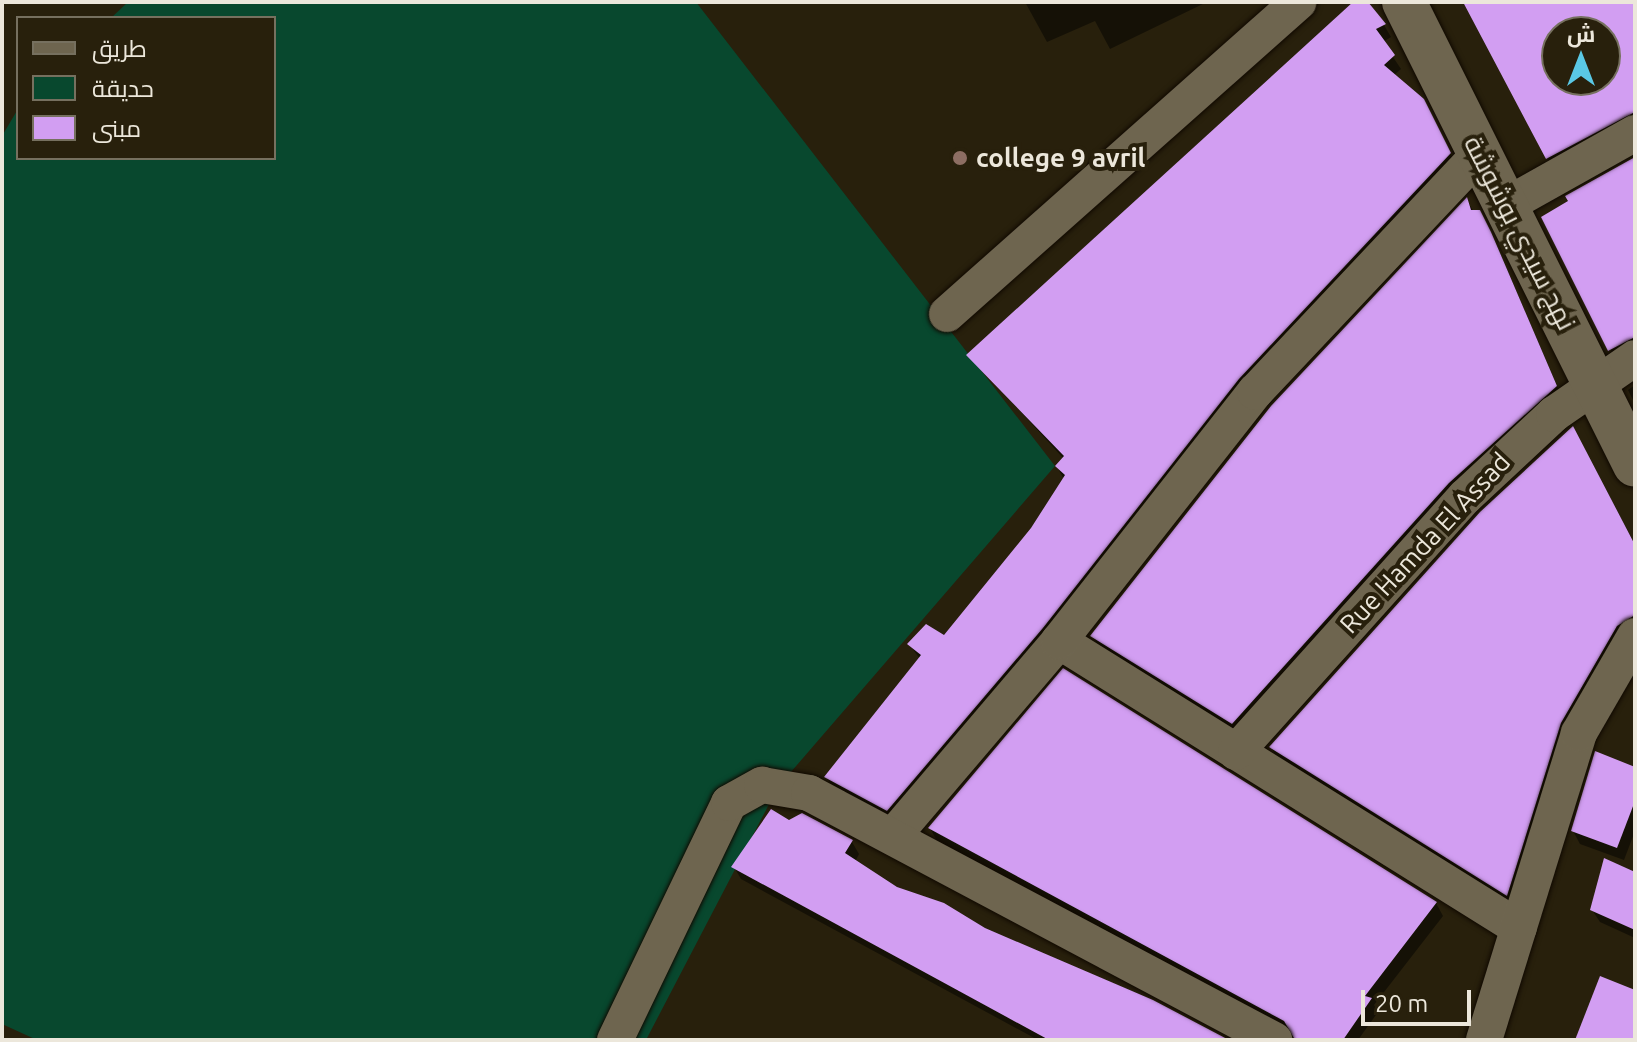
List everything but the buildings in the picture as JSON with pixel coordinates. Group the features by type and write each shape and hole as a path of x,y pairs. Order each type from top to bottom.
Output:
{"street":[{"path":"947,314 1299,2"},
{"name":"نهج سيدي بوشوشة","path":"1404,2 1598,385 1635,465"},
{"path":"1505,206 1635,133"},
{"path":"894,835 1059,641 1255,392 1480,153"},
{"name":"Rue Hamda El Assad","path":"1236,752 1465,497 1554,414 1635,358"},
{"path":"1484,1040 1579,733 1635,636"},
{"path":"1059,641 1519,928"},
{"path":"615,1040 729,803 744,791 781,785 809,793 894,835 1274,1040"}],"green space":[{"path":"128,2 696,2 1055,466 778,787 646,1040 37,1040 2,1024 2,136 16,112 16,160 276,160 276,16 113,16"}],"place":[{"name":"college 9 avril","path":"960,158"}]}
